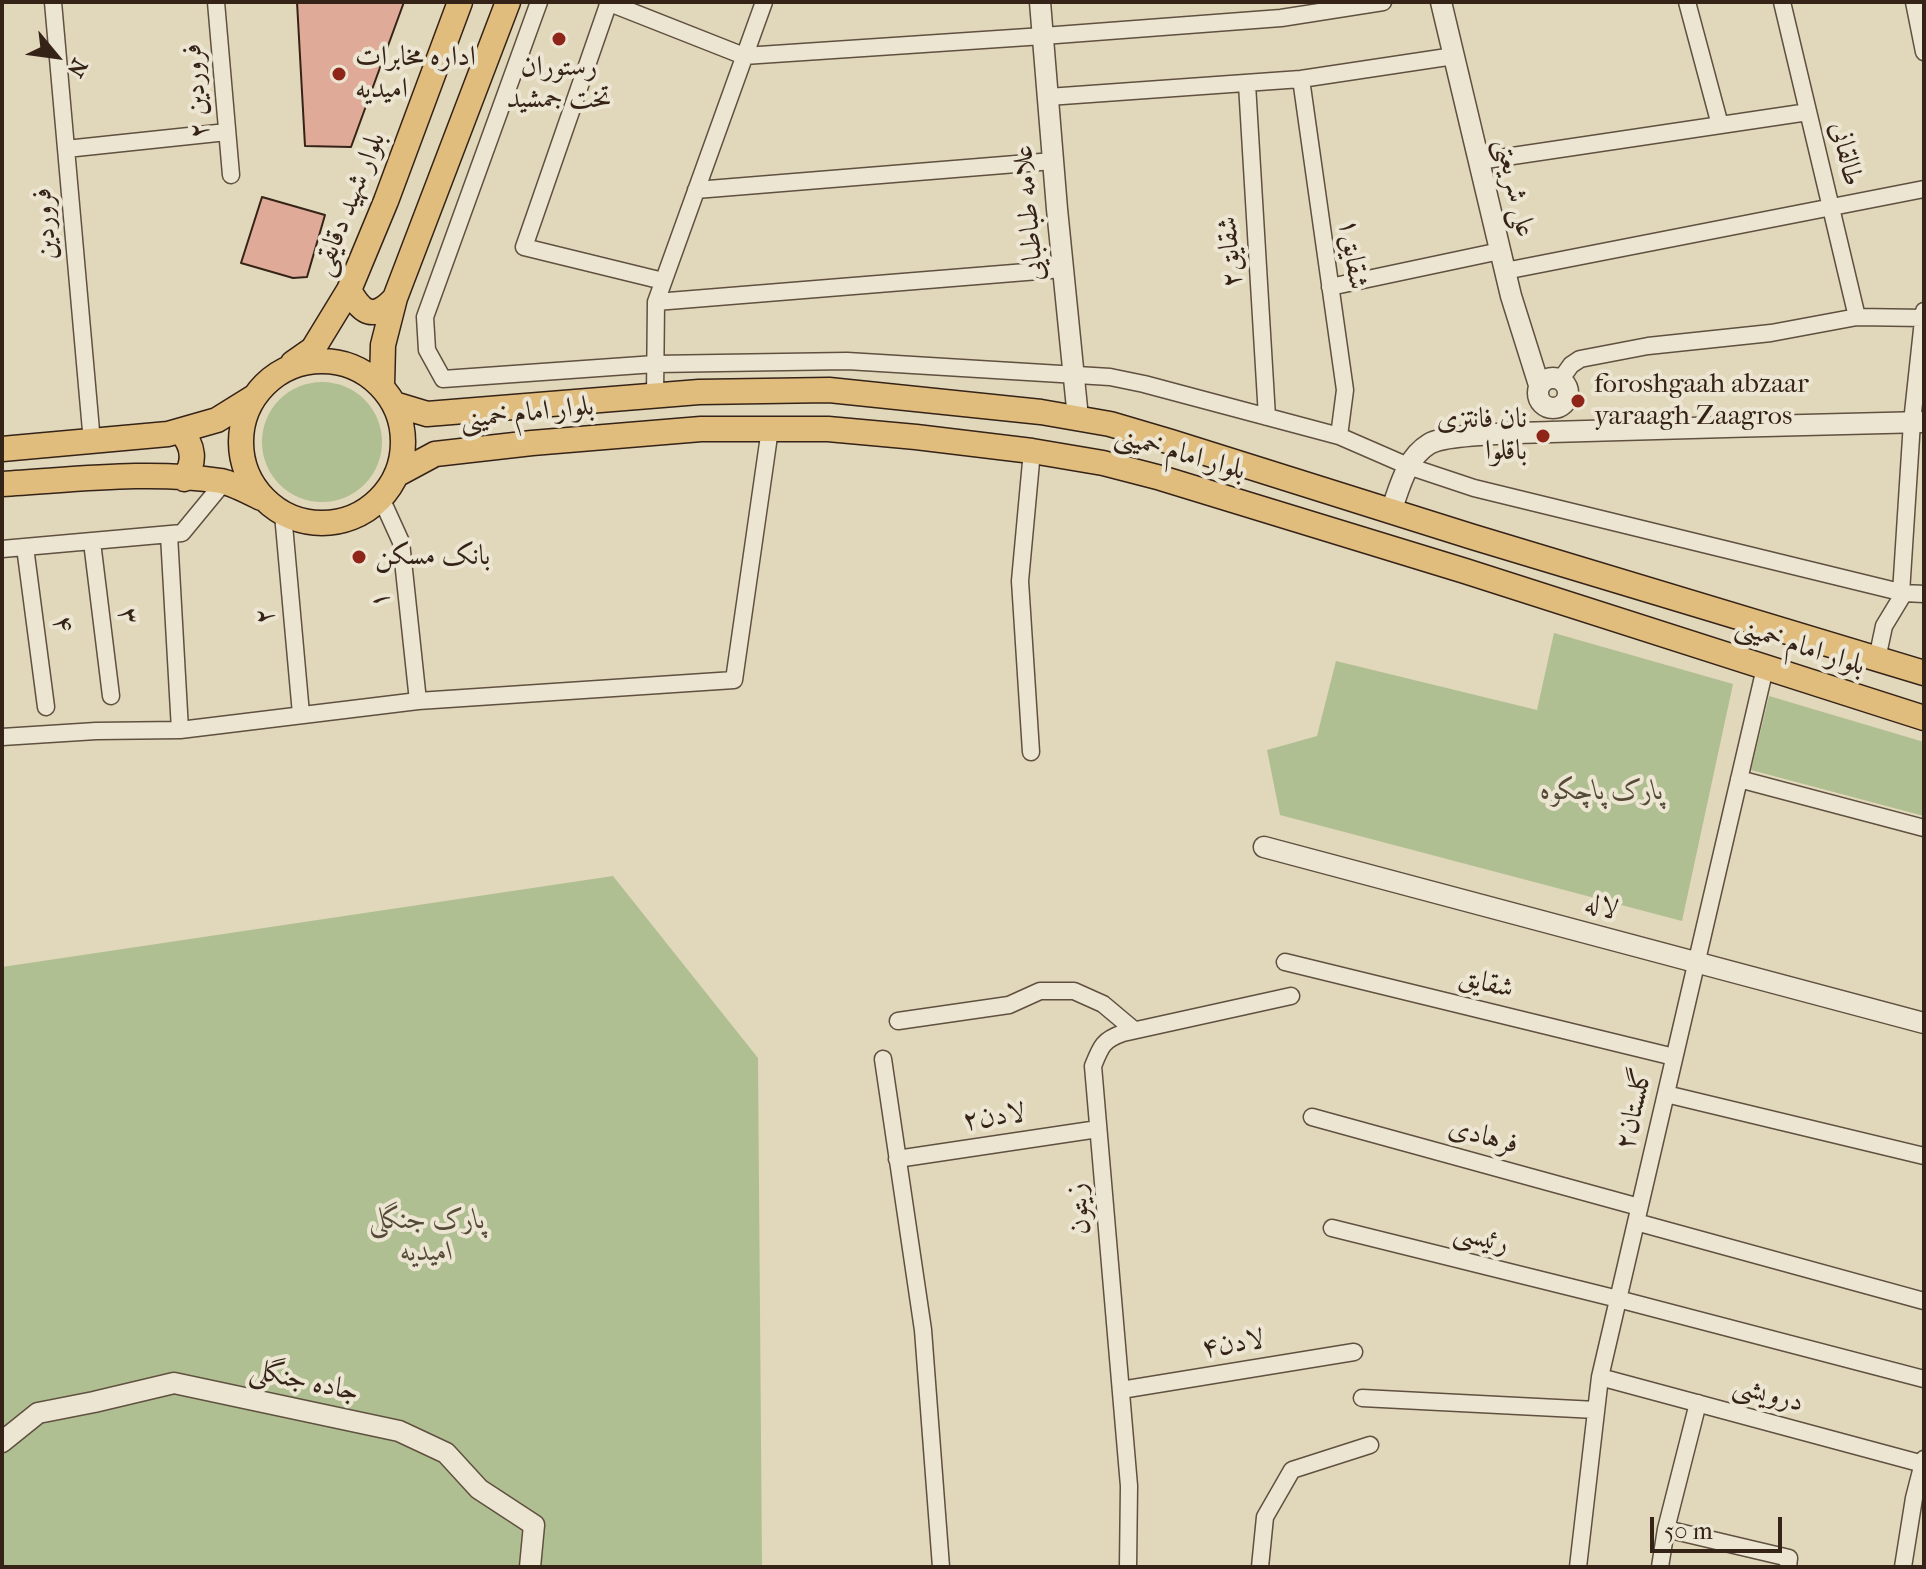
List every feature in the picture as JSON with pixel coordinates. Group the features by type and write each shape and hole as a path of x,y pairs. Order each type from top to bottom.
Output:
{"main road":[{"name":"بلوار شهید دقایقی","path":"288,367 313,349 349,290 386,201 460,2"},
{"path":"2,484 114,478 224,482 261,498 283,514 308,523 335,523 360,514 381,498 396,475 403,452 402,427 388,395 383,345 395,298 508,2"},
{"path":"349,290 358,306 370,313 384,310 395,298"},
{"path":"261,498 246,475 240,449 242,421 254,397 269,380 288,367 312,360 338,361 362,370 388,395"},
{"name":"بلوار امام خمینی","path":"388,395 427,414 699,392 829,390 1078,418 1156,437 1924,673"},
{"path":"2,449 168,434 217,420 254,397"},
{"path":"480,410 471,421 470,429 471,438 483,448"},
{"name":"بلوار امام خمینی","path":"396,475 435,454 701,429 828,429 1032,451 1103,463 1161,478 1924,718"},
{"path":"180,431 193,453 184,479"},
{"path":"1380,545 1391,511"}],"street":[{"name":"فروردین","path":"53,2 92,442"},
{"name":"فروردین ۲","path":"216,2 231,175"},
{"path":"539,2 425,317 427,350 443,379 655,364 847,361 1129,380 1339,436 1408,466 1474,488 1902,593 1924,594"},
{"path":"663,281 524,247 608,2 744,56 1281,18 1383,2"},
{"path":"655,396 656,302 764,2"},
{"name":"علامه طباطبایی","path":"1040,2 1078,418"},
{"name":"علی شریعتی","path":"1441,2 1511,296 1548,398"},
{"path":"1687,2 1720,125"},
{"name":"طالقانی","path":"1782,2 1857,317"},
{"path":"1914,2 1924,47"},
{"path":"1048,97 1301,79 1454,56"},
{"name":"شقایق۱","path":"1301,79 1345,390 1339,436"},
{"name":"شقایق۲","path":"1247,84 1267,417"},
{"path":"1479,161 1808,112"},
{"path":"66,149 227,132"},
{"path":"696,190 1053,161"},
{"path":"1330,287 1831,208 1924,189"},
{"path":"656,302 1063,269"},
{"path":"1548,398 1565,402 1568,392 1561,379 1580,359 1648,346 1771,333 1857,317 1924,316 1918,422 1902,593 1884,626 1877,659"},
{"path":"1548,398 1593,431"},
{"path":"1511,433 1548,398"},
{"path":"1391,511 1408,466 1428,444 1440,439 1511,433 1918,422"},
{"path":"2,737 180,730 418,701 734,680 770,429"},
{"path":"1031,752 1020,581 1032,451"},
{"path":"2,549 182,533 224,482"},
{"name":"۱","path":"381,498 401,542 418,701"},
{"name":"۲","path":"283,514 301,714"},
{"path":"169,535 180,730"},
{"name":"۳","path":"92,542 111,696"},
{"name":"۴","path":"25,547 46,707"},
{"name":"گلستان۲","path":"1578,1567 1600,1377 1765,668"},
{"path":"1739,779 1924,828"},
{"name":"لاله","path":"1264,847 1924,1023"},
{"name":"شقایق","path":"1285,962 1674,1057"},
{"path":"898,1021 1009,1005 1040,991 1074,991 1103,1004 1134,1030"},
{"name":"زیتون","path":"1128,1567 1129,1486 1093,1066 1099,1050 1109,1037 1291,996"},
{"path":"883,1059 923,1330 941,1567"},
{"path":"1666,1094 1924,1156"},
{"name":"فرهادی","path":"1312,1117 1924,1301"},
{"name":"لادن۲","path":"897,1159 1098,1129"},
{"name":"رئیسی","path":"1332,1228 1924,1379"},
{"name":"لادن۴","path":"1121,1390 1354,1352"},
{"name":"درویشی","path":"1600,1377 1923,1462"},
{"name":"جاده جنگلی","path":"2,1442 38,1413 174,1383 399,1431 446,1453 479,1489 534,1525 530,1567"},
{"path":"1362,1398 1596,1410"},
{"path":"1660,1567 1666,1529 1698,1403"},
{"path":"1260,1567 1265,1517 1292,1470 1370,1445"},
{"path":"1903,1567 1919,1499 1923,1462"},
{"path":"1666,1529 1789,1558 1788,1567"}],"green space":[{"path":"322,382 345,387 364,400 377,419 382,442 377,465 364,484 345,497 322,502 299,497 280,484 267,465 262,442 267,419 280,400 299,387"},
{"name":"پارک پاچکوه","path":"1554,633 1733,684 1682,921 1280,815 1267,750 1317,736 1336,661 1537,710"},
{"path":"1769,696 1924,742 1924,816 1751,770"},
{"name":"پارک جنگلی امیدیه","path":"613,876 758,1058 762,1567 2,1567 2,967"}],"building":[{"name":"اداره مخابرات امیدیه","path":"297,2 404,2 351,147 305,146"},
{"path":"262,197 325,215 307,277 293,278 241,263"}],"place":[{"name":"رستوران تخت جمشید","path":"559,39"},
{"name":"اداره مخابرات امیدیه","path":"339,74"},
{"name":"foroshgaah abzaar yaraagh Zaagros","path":"1578,401"},
{"name":"نان فانتزی باقلوا","path":"1543,436"},
{"name":"بانک مسکن","path":"359,557"}]}
